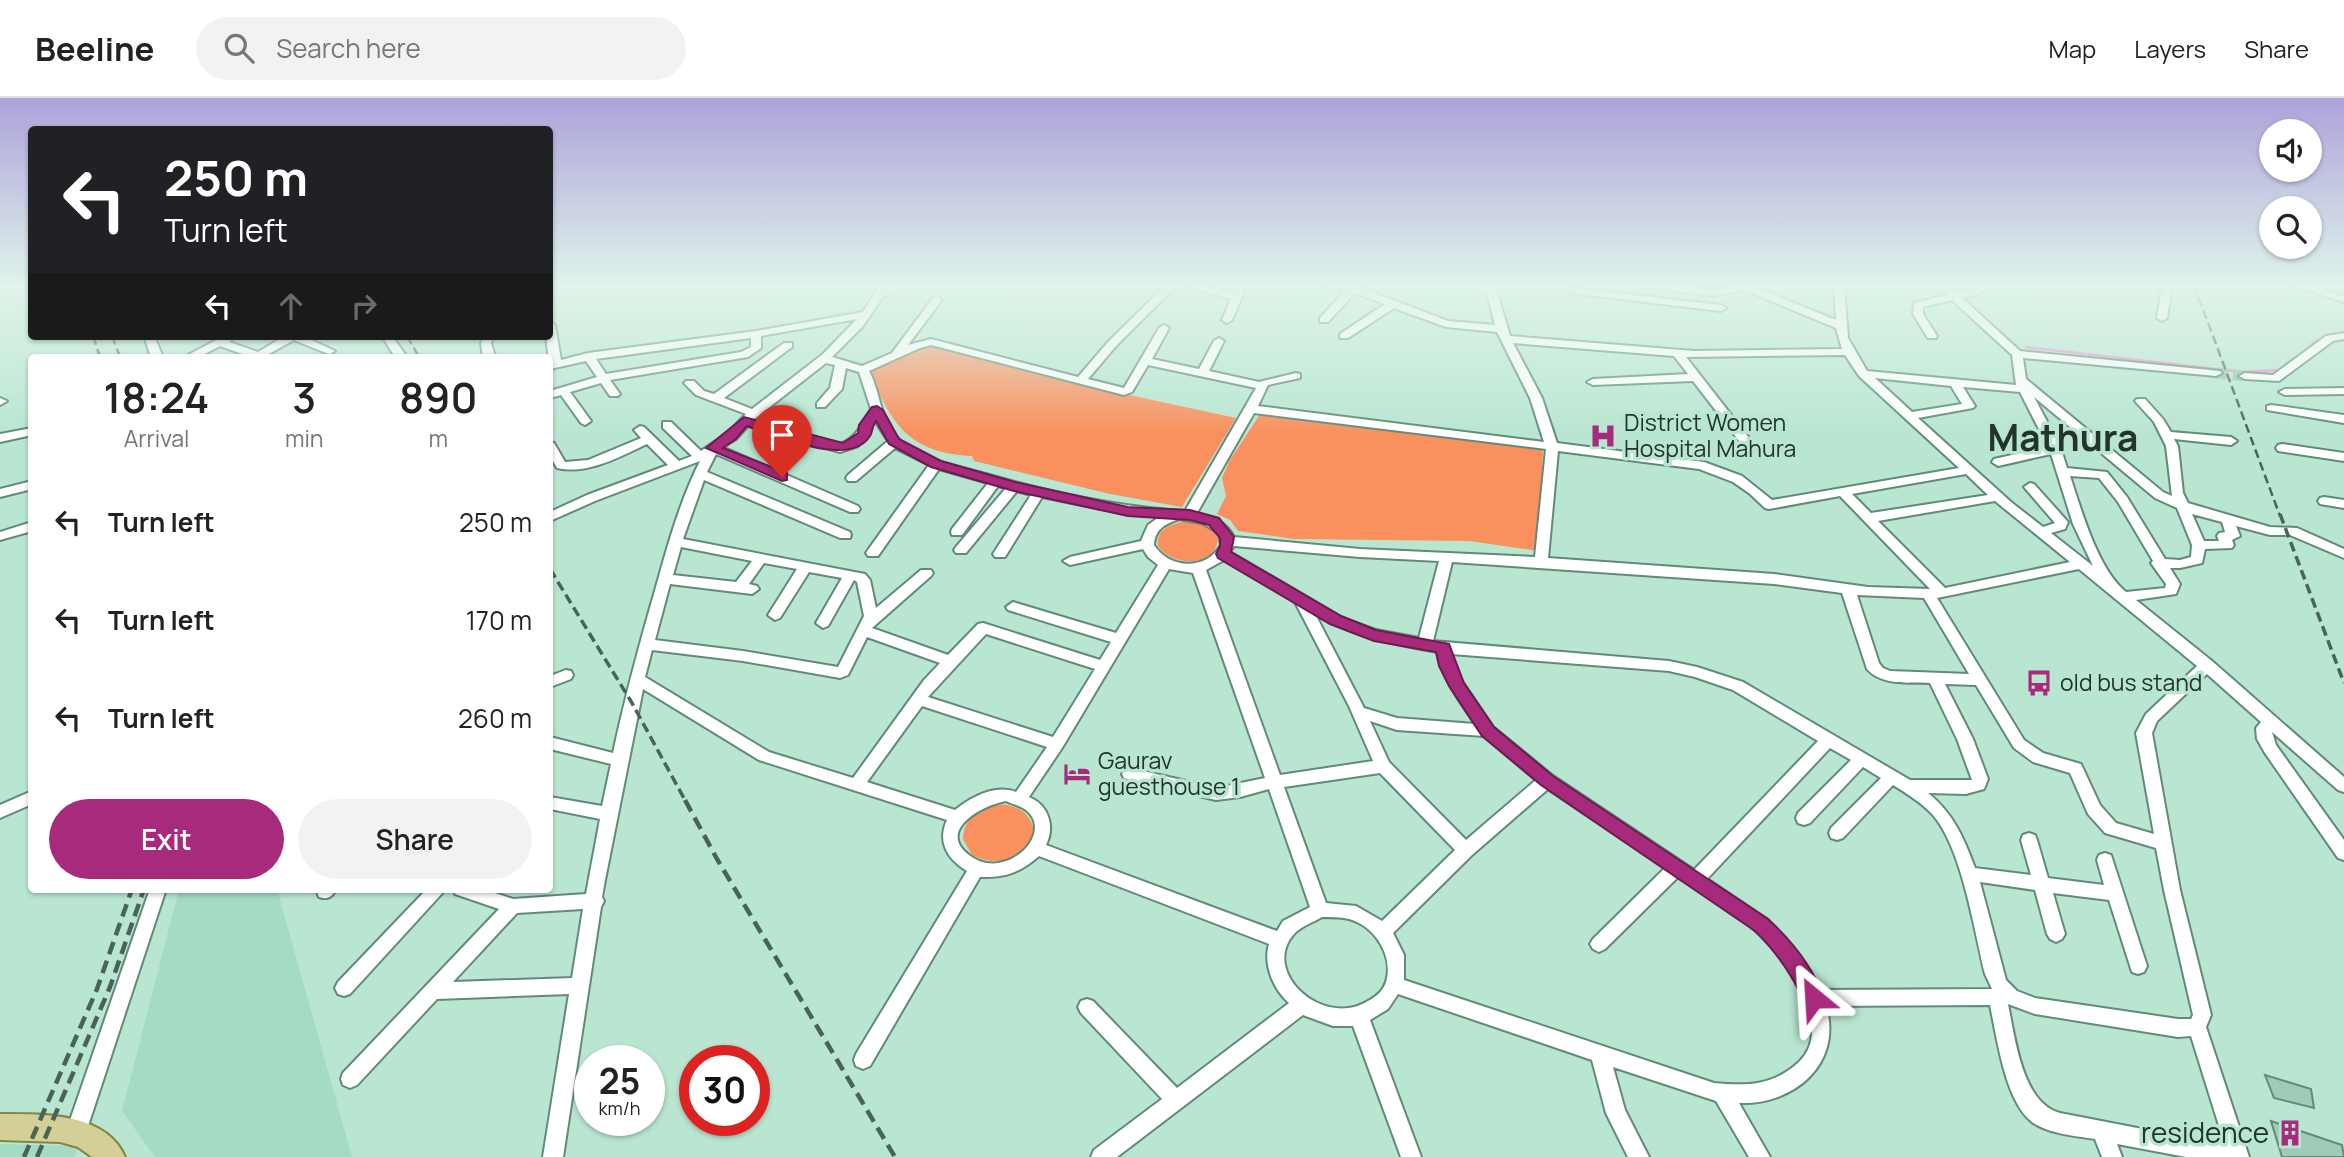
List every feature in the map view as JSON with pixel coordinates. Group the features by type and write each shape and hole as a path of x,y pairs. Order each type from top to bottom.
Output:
{"main road":[{"path":"0,1126 50,1127 76,1132 104,1149 111,1157"}],"street":[{"path":"553,366 588,356 753,334"},
{"path":"553,394 604,378 750,353 756,348 756,334"},
{"path":"553,516 700,457 732,436 749,417 825,359 848,334"},
{"path":"894,356 911,334"},
{"path":"1080,381 1122,334"},
{"path":"825,359 863,370 917,345 931,342 1124,392 1147,361 1161,334"},
{"path":"1504,334 1536,398 1552,447 1541,562"},
{"path":"1508,334 1677,352 1848,352"},
{"path":"1843,334 1848,352 1863,374 1908,416 2040,532 2207,665 2344,786"},
{"path":"1996,334 2017,354 2216,373"},
{"path":"2245,376 2275,379 2330,338 2344,336"},
{"path":"196,354 223,340"},
{"path":"265,354 287,340"},
{"path":"303,340 330,351"},
{"path":"1202,373 1219,341"},
{"path":"219,342 252,354"},
{"path":"674,365 675,344"},
{"path":"715,399 788,345"},
{"path":"1677,352 1744,439"},
{"path":"2017,354 2021,384 2054,446 2053,450 2079,524 2109,586"},
{"path":"588,356 614,394"},
{"path":"1147,361 1262,386"},
{"path":"821,405 836,389 841,364"},
{"path":"863,370 877,410 894,442 936,464 995,482 1128,512 1184,515 1214,522 1222,529 1225,547 1215,561 1198,567 1165,564 1150,553 1147,541 1128,512"},
{"path":"1863,374 1956,385 2021,384 2159,495 2182,506 2270,531 2292,531 2344,554"},
{"path":"1070,561 1147,541 1157,523 1184,515 1233,442 1262,386 1269,381 1296,376"},
{"path":"1593,382 1697,377"},
{"path":"690,383 700,393 749,417 840,448 849,446 862,437 877,410"},
{"path":"1908,416 1969,405 1956,385"},
{"path":"563,390 585,421"},
{"path":"2285,392 2344,391"},
{"path":"2141,401 2167,435 2172,446 2177,494 2199,545 2197,559 2180,564 2158,563"},
{"path":"2272,408 2341,419 2344,432"},
{"path":"1251,409 1700,465 1724,471 1745,481 1769,505 1968,470"},
{"path":"667,425 700,457"},
{"path":"0,438 28,432"},
{"path":"553,451 561,465 584,465 644,434 676,465"},
{"path":"2167,435 2231,440"},
{"path":"852,478 894,442"},
{"path":"553,1157 618,760 646,644 676,542 713,448"},
{"path":"713,448 854,509"},
{"path":"2282,448 2344,457"},
{"path":"1998,462 2053,450"},
{"path":"873,553 936,464"},
{"path":"2062,471 2103,475 2123,500 2172,584 2171,591 2122,597"},
{"path":"701,474 845,535"},
{"path":"957,532 995,482"},
{"path":"0,494 28,486"},
{"path":"961,550 1014,486"},
{"path":"2030,487 2062,522 2060,526 2040,532"},
{"path":"1000,554 1039,492"},
{"path":"1843,492 1935,594 1979,680 2011,734 2027,752 2079,770 2102,820 2121,833 2164,844"},
{"path":"1868,518 1998,497"},
{"path":"2324,501 2344,504"},
{"path":"2199,545 2227,545 2224,536 2233,536 2227,519"},
{"path":"0,536 28,527"},
{"path":"646,644 743,656 839,673 843,671 871,616 863,580 850,575 676,542"},
{"path":"1225,547 1541,562 1935,594 2081,564"},
{"path":"1225,547 1300,599 1358,631 1443,648 1669,666 1738,686 1906,786 1931,804 1947,821 1969,874 1994,974 2004,997 2020,1086 2032,1108 2040,1116 2060,1123 2238,1157 2197,1027 2202,1015 2164,844 2144,733 2151,718 2207,665"},
{"path":"1425,644 1447,556"},
{"path":"665,579 746,588 759,559"},
{"path":"1020,798 1057,744 1165,564"},
{"path":"775,615 805,567"},
{"path":"1198,567 1320,910"},
{"path":"865,627 926,573"},
{"path":"823,623 850,575"},
{"path":"1848,589 1875,669 1890,676 1979,680"},
{"path":"1300,599 1359,712 1383,766 1466,850"},
{"path":"1013,607 1118,639"},
{"path":"865,627 950,661"},
{"path":"857,785 918,699 983,628 1103,666"},
{"path":"1395,985 1721,1092 1753,1094 1782,1086 1807,1070 1818,1053 1822,1035 1820,1016 1809,984 1780,943 1762,925 1547,780 1488,732 1457,686 1447,666 1443,648"},
{"path":"553,681 566,675"},
{"path":"1906,786 1966,788 1978,785 1980,779 1965,740 1935,678"},
{"path":"638,679 764,755 957,817"},
{"path":"918,699 1057,744"},
{"path":"1359,712 1397,724 1488,732"},
{"path":"2271,722 2264,728 2270,749 2344,853"},
{"path":"1695,880 1828,740"},
{"path":"553,744 618,760"},
{"path":"1804,818 1861,760"},
{"path":"1130,774 1216,794 1240,792 1274,782 1383,766"},
{"path":"1836,833 1891,777"},
{"path":"1383,932 1466,850 1547,780"},
{"path":"1007,795 1020,798 1040,814 1044,825 1043,837 1038,849 1017,866 997,870 977,868 964,862 955,852 951,841 952,828 957,817 967,807 986,798 1007,795"},
{"path":"0,812 28,799"},
{"path":"553,804 610,814"},
{"path":"2029,840 2056,934"},
{"path":"1038,849 1279,940"},
{"path":"2105,860 2138,966"},
{"path":"863,1060 977,868"},
{"path":"1599,944 1676,868"},
{"path":"1969,874 2115,894"},
{"path":"76,1132 157,893"},
{"path":"344,988 434,893"},
{"path":"473,893 513,906 596,901"},
{"path":"350,1079 513,906"},
{"path":"1320,910 1340,910 1359,915 1383,932 1397,958 1395,985 1378,1007 1359,1016 1339,1018 1319,1014 1301,1005 1286,991 1278,975 1275,957 1279,940 1295,921 1320,910"},
{"path":"431,991 582,986"},
{"path":"1814,998 2004,997 2035,1006 2178,1028 2197,1027"},
{"path":"1101,1157 1301,1005"},
{"path":"1087,1007 1176,1100"},
{"path":"1359,1016 1411,1157"},
{"path":"1600,1054 1616,1113 1639,1157"},
{"path":"1721,1092 1760,1157"},
{"path":"2102,1131 2112,1157"}],"shaded area":[{"path":"938,346 1055,379 1236,418 1182,507 1110,494 974,461 972,456 933,449 906,433 886,407 870,371 893,357"},
{"path":"1262,411 1543,448 1539,551 1469,541 1294,539 1238,531 1230,520 1217,514 1226,496 1222,478 1230,460"},
{"path":"1182,522 1203,525 1212,530 1218,539 1209,556 1201,560 1182,560 1172,558 1158,546 1161,532"},
{"path":"996,804 1021,810 1029,818 1034,831 1031,841 1018,855 1001,861 991,861 972,855 963,839 969,820 983,809"},
{"path":"178,893 278,893 352,1157 155,1157 122,1111"},
{"path":"0,1144 79,1146 74,1157 0,1157"}],"building":[{"name":"residence","path":"2265,1075 2311,1089 2314,1108 2274,1098"},
{"name":"residence","path":"2271,1121 2342,1145 2344,1157 2282,1157"}],"waterway":[{"path":"2303,353 2315,341 2325,338"},
{"path":"2026,347 2242,372 2281,370"}],"tunnel":[{"path":"2216,373 2245,376"}],"railway":[{"path":"2212,334 2280,516"},
{"path":"94,340 99,354"},
{"path":"114,340 119,354"},
{"path":"409,340 417,354"},
{"path":"2280,514 2344,683"},
{"path":"553,574 632,703 686,802"},
{"path":"685,800 717,859 895,1157"},
{"path":"24,1157 97,989 131,893"},
{"path":"37,1157 110,987 143,893"}],"place":[{"name":"District Women Hospital Mahura","path":"1603,436"},
{"name":"old bus stand","path":"2039,683"},
{"name":"Gaurav guesthouse 1","path":"1077,774"},
{"name":"residence","path":"2290,1133"}],"district":[{"name":"Mathura","path":"2063,438"}],"route":[{"path":"782,477 713,448 732,436 744,421 835,448 846,447 862,437 866,425 877,410 894,442 936,464 1014,486 1128,512 1190,515 1214,522 1227,537 1223,554 1336,620 1358,631 1443,648 1447,666 1457,686 1488,732 1547,780 1762,925 1796,964 1809,984 1814,998"}]}
